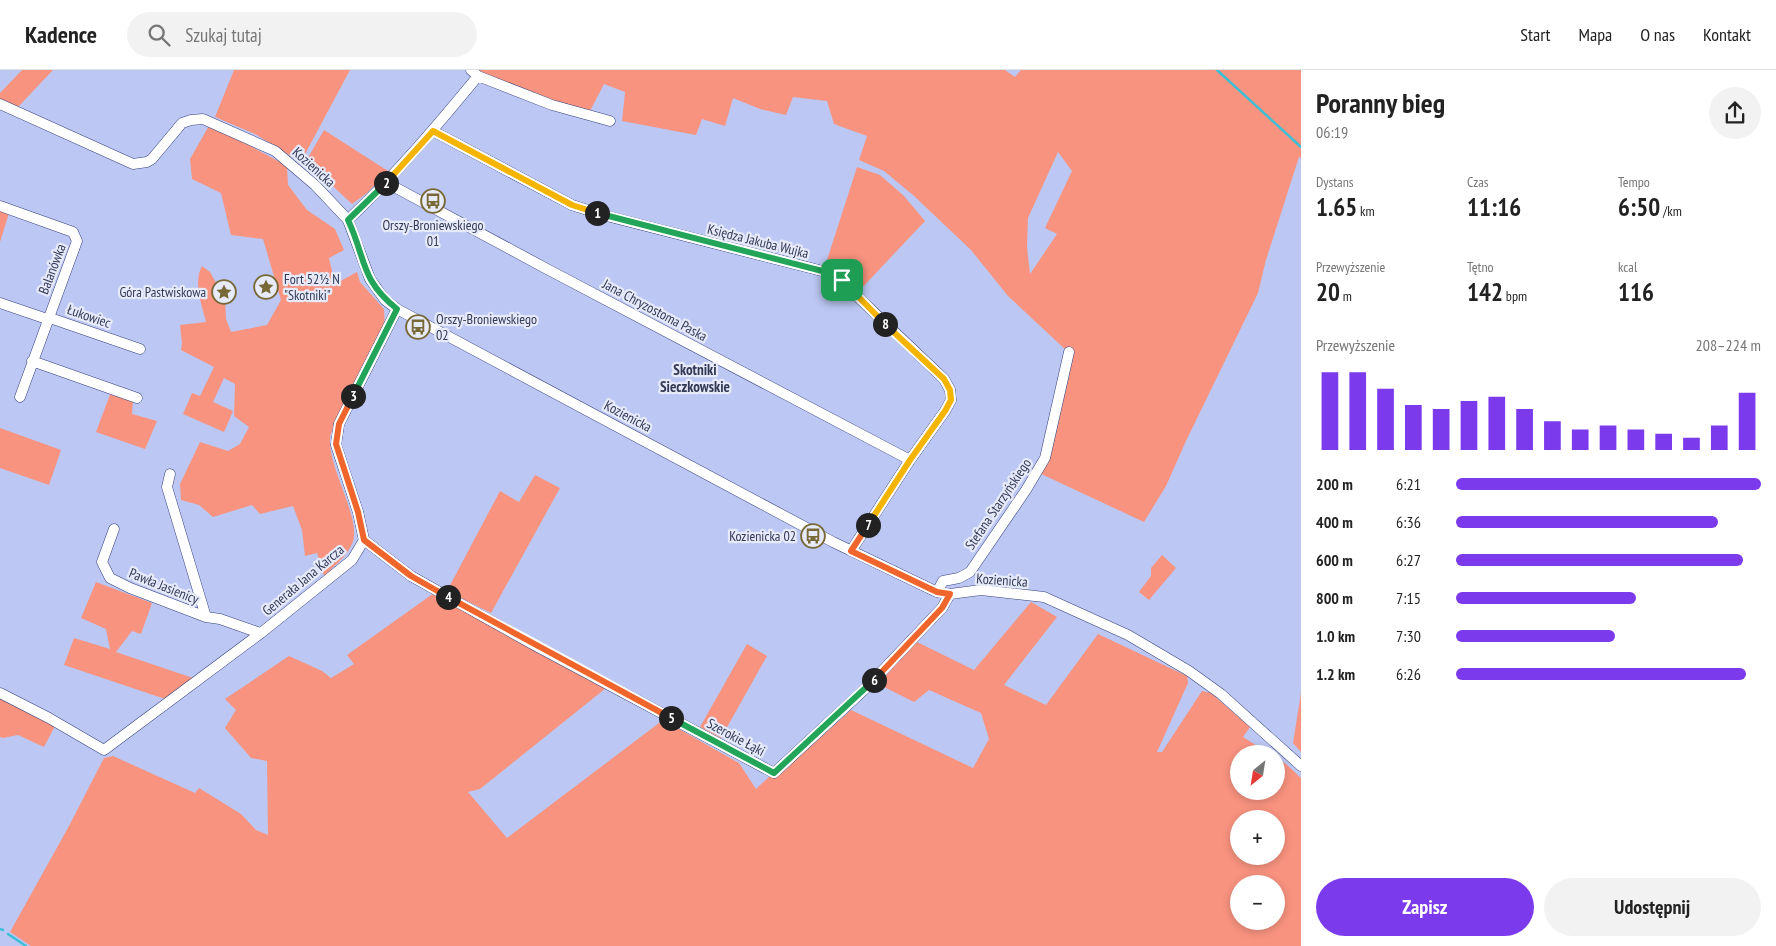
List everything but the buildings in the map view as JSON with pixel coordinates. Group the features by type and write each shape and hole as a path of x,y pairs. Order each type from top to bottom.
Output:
{"street":[{"path":"348,220 387,182 433,131 475,73 552,105 610,121"},
{"name":"Kozienicka","path":"0,104 133,164 152,159 182,124 191,120 204,119 275,151 315,185 348,220 370,280 385,300 397,309 851,551 937,592 950,594 981,590 1044,597 1128,634 1189,670 1221,694 1301,766"},
{"name":"Księdza Jakuba Wujka","path":"433,131 565,202 603,215 830,273 842,280 944,379 950,390 951,400 851,551"},
{"name":"Jana Chryzostoma Paska","path":"387,182 547,269 910,460"},
{"name":"Balanówka","path":"0,206 72,232 77,241 20,397"},
{"name":"Łukowiec","path":"0,303 140,349"},
{"path":"364,540 358,512 336,444 339,424 397,309"},
{"name":"Stefana Starzyńskiego","path":"937,592 943,581 959,578 970,572 1044,461 1069,352"},
{"path":"32,361 137,398"},
{"path":"170,474 167,488 206,617"},
{"name":"Pawła Jasienicy","path":"114,529 102,562 110,578 130,588 206,617 220,619 260,633"},
{"name":"Szerokie Łąki","path":"364,540 411,576 534,645 774,773 865,689 942,608 950,594"},
{"name":"Generała Jana Karcza","path":"0,693 104,750 260,633 352,560 364,540"}],"shaded area":[{"path":"22,70 53,70 18,107 0,99 0,93"},
{"path":"234,70 350,70 304,156 291,156 255,134 215,117"},
{"path":"476,70 1005,70 1015,77 1021,70 1301,70 1301,158 1299,157 1266,260 1258,293 1166,486 1144,522 1039,473 1067,351 1008,296 971,250 913,195 884,171 859,160 867,136 834,124 827,101 793,97 786,115 760,109 733,98 725,126 702,119 696,135 622,121 625,92 604,84 589,113 575,110","holes":["1058,152 1072,171 1045,228 1057,234 1030,274 1027,247 1028,218"]},
{"path":"210,124 287,166 288,185 307,210 335,229 344,250 329,258 335,284 357,272 360,282 384,309 385,327 330,436 334,464 353,522 354,534 352,544 347,553 324,576 317,553 305,556 302,530 293,506 260,514 252,505 213,517 199,505 181,500 180,484 200,442 228,451 240,444 249,427 234,416 235,384 224,378 213,402 233,411 224,432 183,414 192,393 200,396 214,367 181,350 180,325 206,322 198,287 199,272 202,266 210,272 225,299 226,319 231,332 267,325 281,300 263,239 231,235 221,193 192,179 190,159"},
{"path":"324,130 388,171 367,193 352,204 306,161"},
{"path":"857,167 880,175 904,196 925,221 860,290 843,272 827,260"},
{"path":"0,210 9,213 0,242"},
{"path":"111,392 133,400 132,414 157,421 145,449 96,432"},
{"path":"0,428 61,450 49,485 0,468"},
{"path":"535,475 560,488 491,613 447,591 500,491 519,502"},
{"path":"1162,555 1176,568 1149,600 1139,592 1151,576 1151,568"},
{"path":"96,582 152,603 141,634 132,631 116,652 193,678 165,699 64,665 74,638 110,649 106,629 81,618"},
{"path":"434,593 606,688 480,789 468,792 507,838 663,720 739,763 756,789 769,777 777,776 851,710 973,768 989,739 981,713 929,690 914,702 878,684 917,642 974,670 1031,602 1057,617 1004,685 1046,705 1098,634 1187,676 1188,683 1157,752 1162,752 1202,691 1211,693 1250,727 1243,737 1256,745 1230,745 1230,800 1285,800 1285,763 1301,778 1301,946 31,946 10,932 69,826 104,758 113,756 195,793 199,788 241,814 256,830 268,835 267,761 251,758 225,728 236,710 225,699 289,656 322,671 331,678 354,664 347,655"},
{"path":"747,644 767,656 721,738 700,727"},
{"path":"1301,693 1301,752 1293,743"},
{"path":"0,696 55,726 44,747 18,735 0,737"}],"waterway":[{"path":"1217,70 1301,147"},
{"path":"8,934 26,946"}],"place":[{"name":"Orszy-Broniewskiego 01","path":"433,201"},
{"name":"Fort 52½ N \"Skotniki\"","path":"266,287"},
{"name":"Góra Pastwiskowa","path":"224,292"},
{"name":"Orszy-Broniewskiego 02","path":"418,327"},
{"name":"Kozienicka 02","path":"813,536"}],"district":[{"name":"Skotniki Sieczkowskie","path":"695,378"}],"route":[{"path":"433,131 572,205 603,215 830,273 842,280 857,297 944,379 950,390 951,400 851,551 937,592 950,594 942,608 865,689 774,773 534,645 411,576 364,540 358,512 336,444 339,424 397,309 385,300 370,280 348,220 387,182 433,131"}]}
